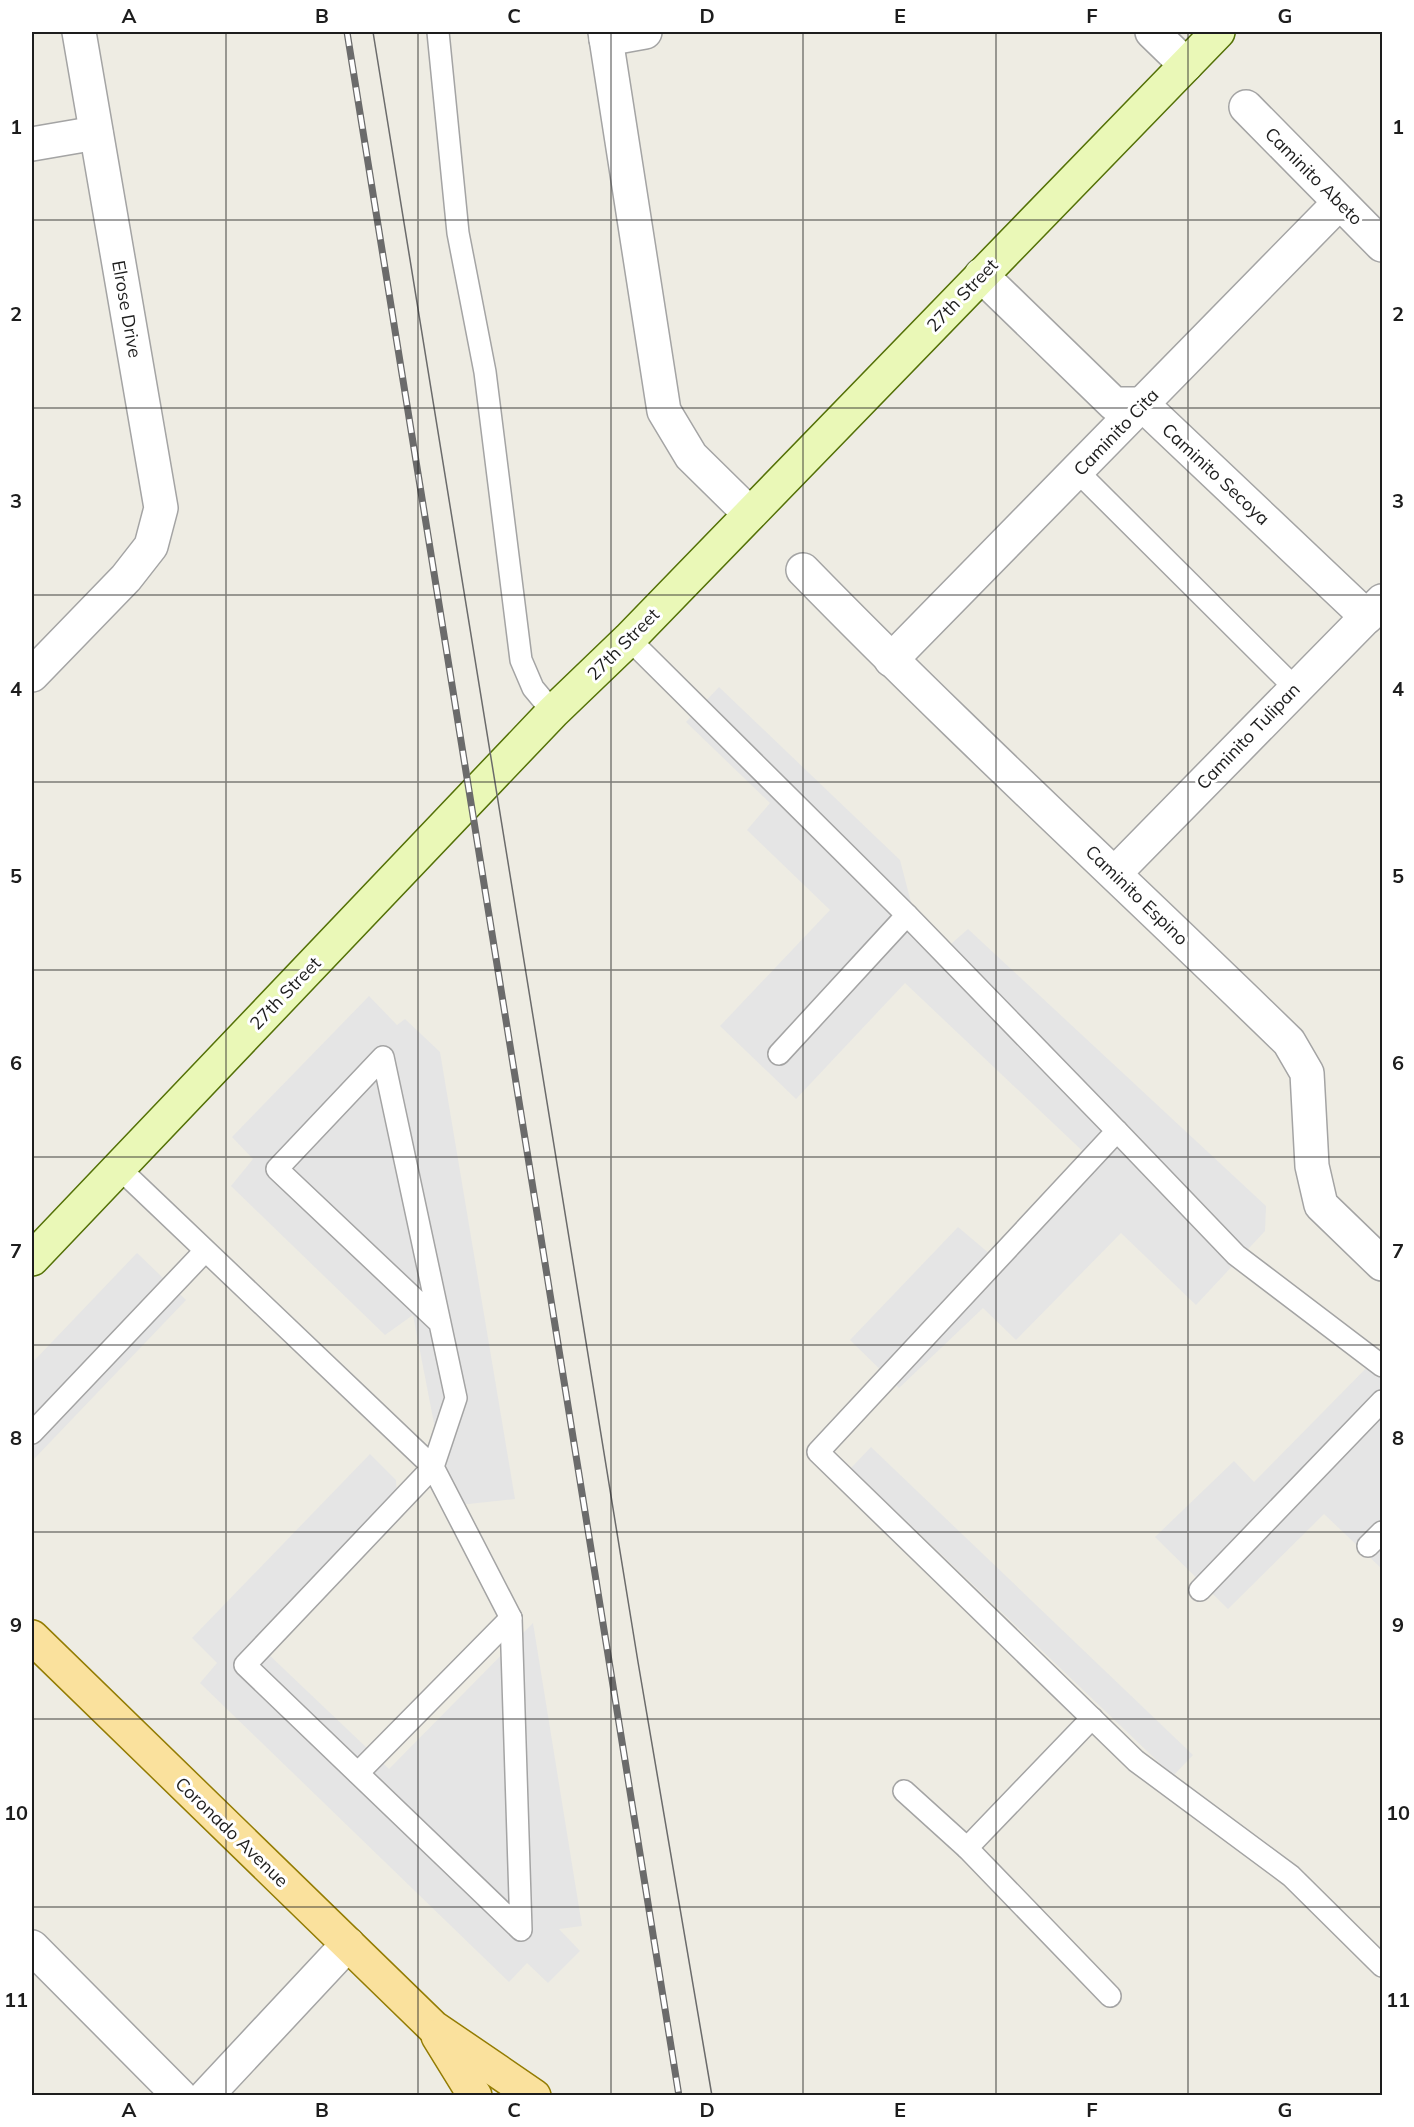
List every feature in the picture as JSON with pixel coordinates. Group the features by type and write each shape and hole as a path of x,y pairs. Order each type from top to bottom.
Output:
{"main road":[{"name":"Coronado Avenue","path":"32,1636 433,2027 534,2096"},
{"name":"Coronado Avenue","path":"433,2027 475,2096"}],"street":[{"name":"Elrose Drive","path":"32,675 126,578 151,546 161,508 79,32"},
{"path":"645,32 605,35 664,411 691,456 750,514"},
{"path":"1152,32 1186,65"},
{"name":"27th Street","path":"32,1259 554,712 629,639 1218,32"},
{"name":"Caminito Abeto","path":"1246,107 1383,245"},
{"path":"32,144 96,133"},
{"name":"Caminito Cita","path":"891,660 1078,472 1339,203"},
{"path":"981,275 1114,404 1142,404"},
{"name":"Caminito Secoya","path":"1142,404 1375,609"},
{"name":"Caminito Espino","path":"803,570 891,660 1289,1042 1307,1073 1312,1166 1321,1205 1383,1264"},
{"name":"Caminito Tulipan","path":"1115,873 1375,609"},
{"path":"206,2096 348,1944"},
{"path":"32,1947 180,2096"}],"lane":[{"path":"438,32 458,233 485,372 521,660 533,688 554,712"},
{"path":"1078,472 1295,688"},
{"path":"629,639 907,915 1236,1255 1383,1366"},
{"path":"779,1054 907,915"},
{"path":"118,1167 433,1467 511,1618 521,1930 245,1665 433,1467 456,1398 433,1288 383,1057 277,1169 440,1323"},
{"path":"1117,1131 818,1452 1136,1761 1291,1876 1383,1966"},
{"path":"32,1434 205,1251"},
{"path":"1200,1590 1383,1401"},
{"path":"358,1773 511,1618"},
{"path":"967,1848 1092,1718"},
{"path":"904,1791 967,1848 1110,1996"}],"shaded area":[{"path":"719,687 900,860 914,914 943,951 968,929 1266,1206 1265,1231 1196,1305 1121,1233 1016,1340 983,1308 899,1388 850,1340 958,1227 997,1260 1092,1160 905,983 796,1099 720,1026 830,910 747,830 770,803 686,722"},
{"path":"369,996 397,1025 405,1019 440,1052 515,1499 450,1506 413,1315 385,1335 231,1186 253,1159 232,1137"},
{"path":"137,1253 186,1300 32,1461 32,1363"},
{"path":"1382,1352 1382,1569 1324,1514 1228,1609 1155,1537 1234,1461 1254,1482"},
{"path":"871,1447 1193,1755 1173,1776 851,1468"},
{"path":"370,1454 396,1480 398,1518 265,1651 389,1769 533,1623 582,1926 559,1929 580,1951 548,1983 527,1963 509,1982 200,1683 217,1663 192,1638"}],"tram line":[{"path":"373,32 638,1662 712,2096"}],"railway":[{"path":"347,32 679,2096"}]}
